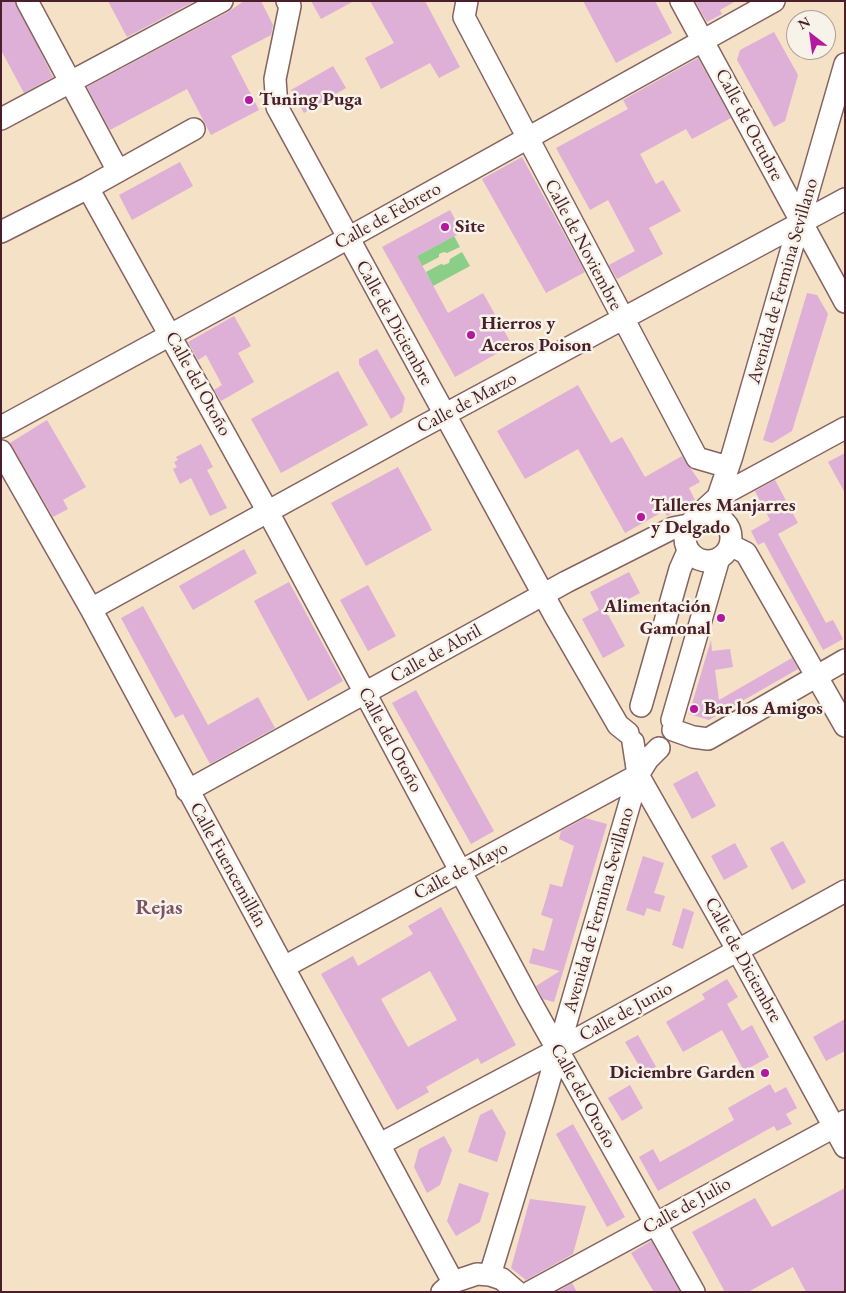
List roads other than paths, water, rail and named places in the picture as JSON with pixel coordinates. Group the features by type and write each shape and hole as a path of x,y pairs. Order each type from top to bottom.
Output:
{"street":[{"path":"28,1 118,171"},
{"path":"1,119 222,1"},
{"name":"Calle de Diciembre","path":"288,1 290,6 275,79 277,107 543,594 618,725 631,738"},
{"name":"Calle de Noviembre","path":"468,1 464,17 622,320 697,458 728,467"},
{"name":"Calle de Octubre","path":"681,1 845,302"},
{"name":"Calle de Febrero","path":"1,427 774,1"},
{"name":"Avenida de Fermina Sevillano","path":"718,498 801,222 845,64"},
{"path":"1,232 88,188 194,129"},
{"name":"Calle del Otoño","path":"88,188 171,334 558,1050 694,1292"},
{"name":"Calle de Marzo","path":"91,609 845,199"},
{"path":"726,542 702,560 688,551 684,538 692,521 718,498 845,428"},
{"name":"Calle Fuencemillán","path":"1,450 91,609 187,791 380,1144 447,1287"},
{"path":"718,498 726,542 672,725 668,741 659,748 650,750 641,748 631,738 628,723 632,713 641,706 650,704 660,706 667,712 672,725 693,737 708,738 845,660"},
{"path":"692,521 713,514 726,542 746,553 845,726"},
{"name":"Calle de Abril","path":"187,791 543,594 673,528 692,521"},
{"path":"641,706 680,569 688,551"},
{"name":"Avenida de Fermina Sevillano","path":"631,738 638,775"},
{"name":"Avenida de Fermina Sevillano","path":"490,1275 638,775 648,759 659,748"},
{"name":"Calle de Diciembre","path":"638,775 839,1124 845,1147"},
{"name":"Calle de Mayo","path":"284,967 638,775"},
{"name":"Calle de Junio","path":"380,1144 558,1050 845,891"},
{"name":"Calle de Julio","path":"530,1292 839,1124"},
{"path":"447,1287 477,1274 490,1275 502,1279 517,1292"}],"place":[{"name":"Tuning Puga","path":"249,100"},
{"name":"Site","path":"445,227"},
{"name":"Hierros y Aceros Poison","path":"471,335"},
{"name":"Talleres Manjarres y Delgado","path":"641,517"},
{"name":"Alimentación Gamonal","path":"721,618"},
{"name":"Bar los Amigos","path":"694,709"},
{"name":"Diciembre Garden","path":"765,1073"}],"district":[{"name":"Rejas","path":"159,908"}]}
